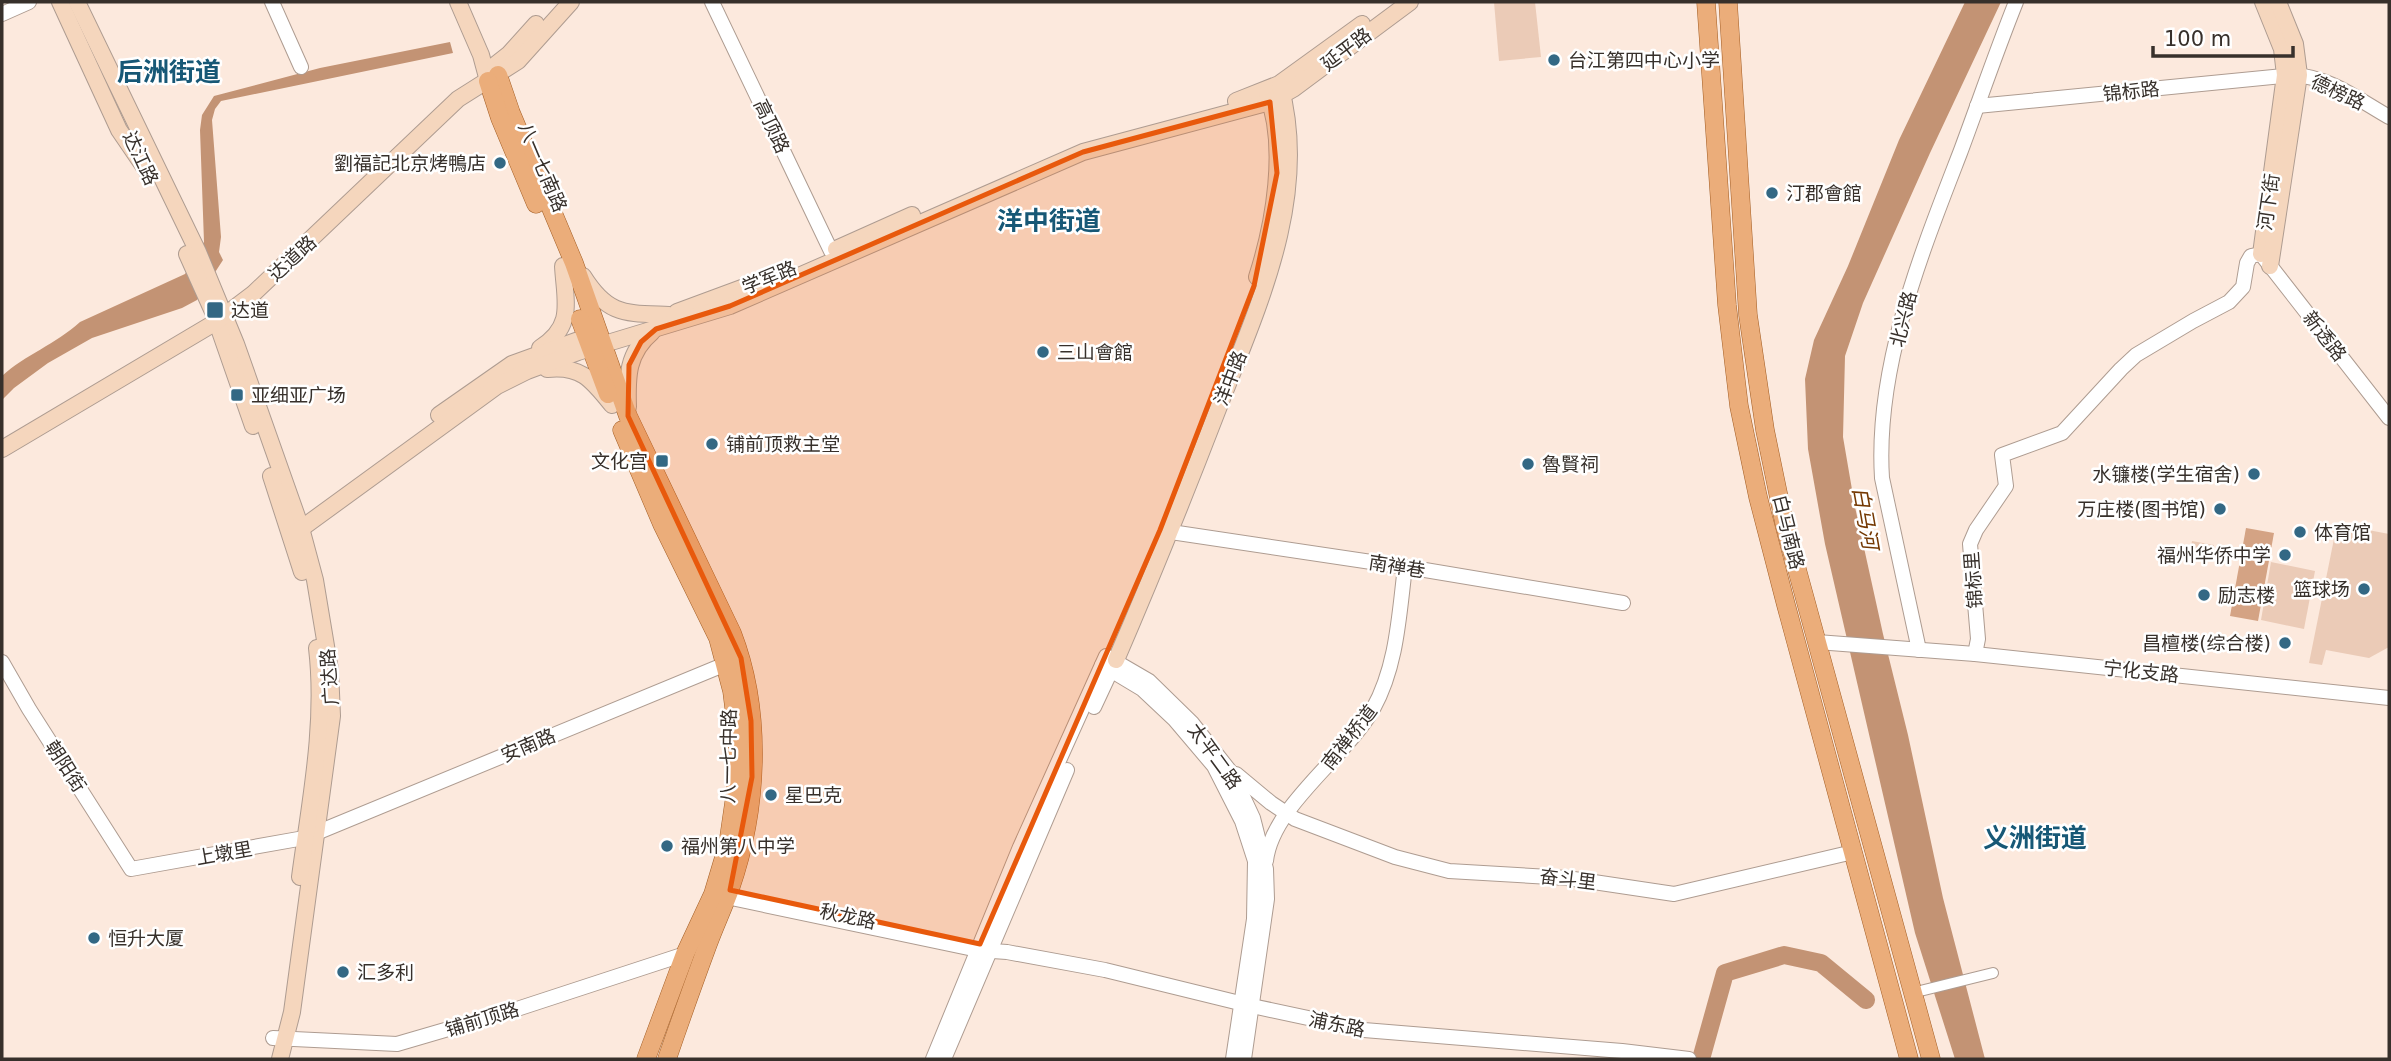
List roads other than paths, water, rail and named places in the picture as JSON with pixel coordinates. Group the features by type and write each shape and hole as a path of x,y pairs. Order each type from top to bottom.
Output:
{"main road":[{"path":"60,2 119,130 153,172"},
{"name":"达江路","path":"68,2 195,258 220,315"},
{"name":"达江路","path":"77,2 153,172"},
{"path":"87,2 145,125 153,172"},
{"name":"八一七南路","path":"458,2 511,113 594,340"},
{"name":"八一七南路","path":"468,2 491,73"},
{"path":"491,73 556,2"},
{"path":"491,73 518,61 571,2"},
{"name":"延平路","path":"1275,93 1392,2"},
{"name":"延平路","path":"1275,93 1409,2"},
{"name":"白马南路","path":"1706,2 1726,296 1739,406 1758,497 1909,1059"},
{"path":"1728,2 1752,354 1774,479 1931,1059"},
{"name":"河下街","path":"2263,2 2292,75"},
{"name":"河下街","path":"2265,260 2295,44 2278,2"},
{"name":"达道路","path":"2,449 220,315 273,275 458,99 491,73"},
{"name":"学军路","path":"294,527 525,365 740,289 1080,142 1275,93"},
{"name":"学军路","path":"594,340 656,329 730,306 1083,152 1275,93"},
{"name":"洋中路","path":"1109,663 1171,532 1258,306 1273,259 1284,214 1288,180 1287,121 1275,93"},
{"name":"洋中路","path":"1109,663 1259,270 1277,173 1275,93"},
{"path":"568,265 597,297 610,307 632,313 669,315"},
{"path":"525,365 562,329 568,265"},
{"name":"达道路","path":"2,441 220,315"},
{"name":"广达路","path":"220,315 294,527 312,610 320,681 319,730 292,1012 269,1059"},
{"path":"628,416 627,380 632,356 641,342 656,329"},
{"name":"八一七中路","path":"594,340 612,405 662,524 718,638 733,661 750,710 752,777 745,833 721,891 667,1059"},
{"name":"八一七中路","path":"594,340 732,633 733,661"},
{"path":"525,365 562,367 580,372 597,386 612,405"},
{"name":"八一七中路","path":"646,1059 685,954 721,891"},
{"name":"广达路","path":"278,1038 280,1059"}],"street":[{"path":"2,14 29,2"},
{"path":"272,2 301,66"},
{"name":"高顶路","path":"712,2 831,251"},
{"name":"北兴路","path":"1919,650 1884,492 1881,463 1893,355 1913,277 2016,2"},
{"name":"锦标路","path":"1977,106 2292,75"},
{"name":"德榜路","path":"2292,75 2314,78 2335,86 2389,117"},
{"name":"河下街","path":"2062,433 2127,363 2235,297 2245,281 2248,259 2255,254 2265,260"},
{"name":"新透路","path":"2265,260 2389,418"},
{"name":"锦标里","path":"1975,654 1978,639 1970,544 1976,530 2006,486 2002,455 2062,433"},
{"name":"南禅巷","path":"1171,532 1623,603"},
{"name":"南禅桥道","path":"1266,869 1269,848 1286,815 1358,732 1379,698 1393,651 1405,567"},
{"name":"宁化支路","path":"1817,642 1975,654 2389,698"},
{"name":"安南路","path":"310,836 733,661"},
{"name":"朝阳街","path":"2,662 23,700 131,869"},
{"path":"933,1059 1109,663"},
{"name":"太平二路","path":"1109,663 1140,675 1164,694 1225,764 1248,804 1266,869 1266,909 1233,1059"},
{"name":"太平二路","path":"1109,663 1154,698 1191,737 1220,776 1242,821 1255,861 1254,919 1244,1059"},
{"name":"奋斗里","path":"1225,764 1286,815 1362,845 1438,869 1464,873 1576,878 1670,895 1853,852"},
{"name":"上墩里","path":"131,869 310,836"},
{"name":"秋龙路","path":"721,891 983,948"},
{"path":"944,1059 983,948"},
{"name":"浦东路","path":"983,948 1128,975 1247,1005 1381,1032 1606,1049 1689,1059"},
{"name":"铺前顶路","path":"278,1038 397,1044 517,1009 685,954"},
{"path":"1912,993 1993,973"}],"waterway":[{"path":"1701,1059 1725,973 1784,955 1821,963 1866,1000"}],"place":[{"name":"台江第四中心小学","path":"1554,60"},
{"name":"劉福記北京烤鴨店","path":"500,163"},
{"name":"汀郡會館","path":"1772,193"},
{"name":"达道","path":"215,310"},
{"name":"三山會館","path":"1043,352"},
{"name":"亚细亚广场","path":"237,395"},
{"name":"铺前顶救主堂","path":"712,444"},
{"name":"文化宫","path":"662,461"},
{"name":"魯賢祠","path":"1528,464"},
{"name":"水镰楼(学生宿舍)","path":"2254,474"},
{"name":"万庄楼(图书馆)","path":"2220,509"},
{"name":"体育馆","path":"2300,532"},
{"name":"福州华侨中学","path":"2285,555"},
{"name":"篮球场","path":"2364,589"},
{"name":"励志楼","path":"2204,595"},
{"name":"昌檀楼(综合楼)","path":"2285,643"},
{"name":"星巴克","path":"771,795"},
{"name":"福州第八中学","path":"667,846"},
{"name":"恒升大厦","path":"94,938"},
{"name":"汇多利","path":"343,972"}],"district":[{"name":"后洲街道","path":"169,72"},
{"name":"洋中街道","path":"1049,221"},
{"name":"义洲街道","path":"2035,838"}],"water label":[{"name":"白马河","path":"1865,518"}]}
